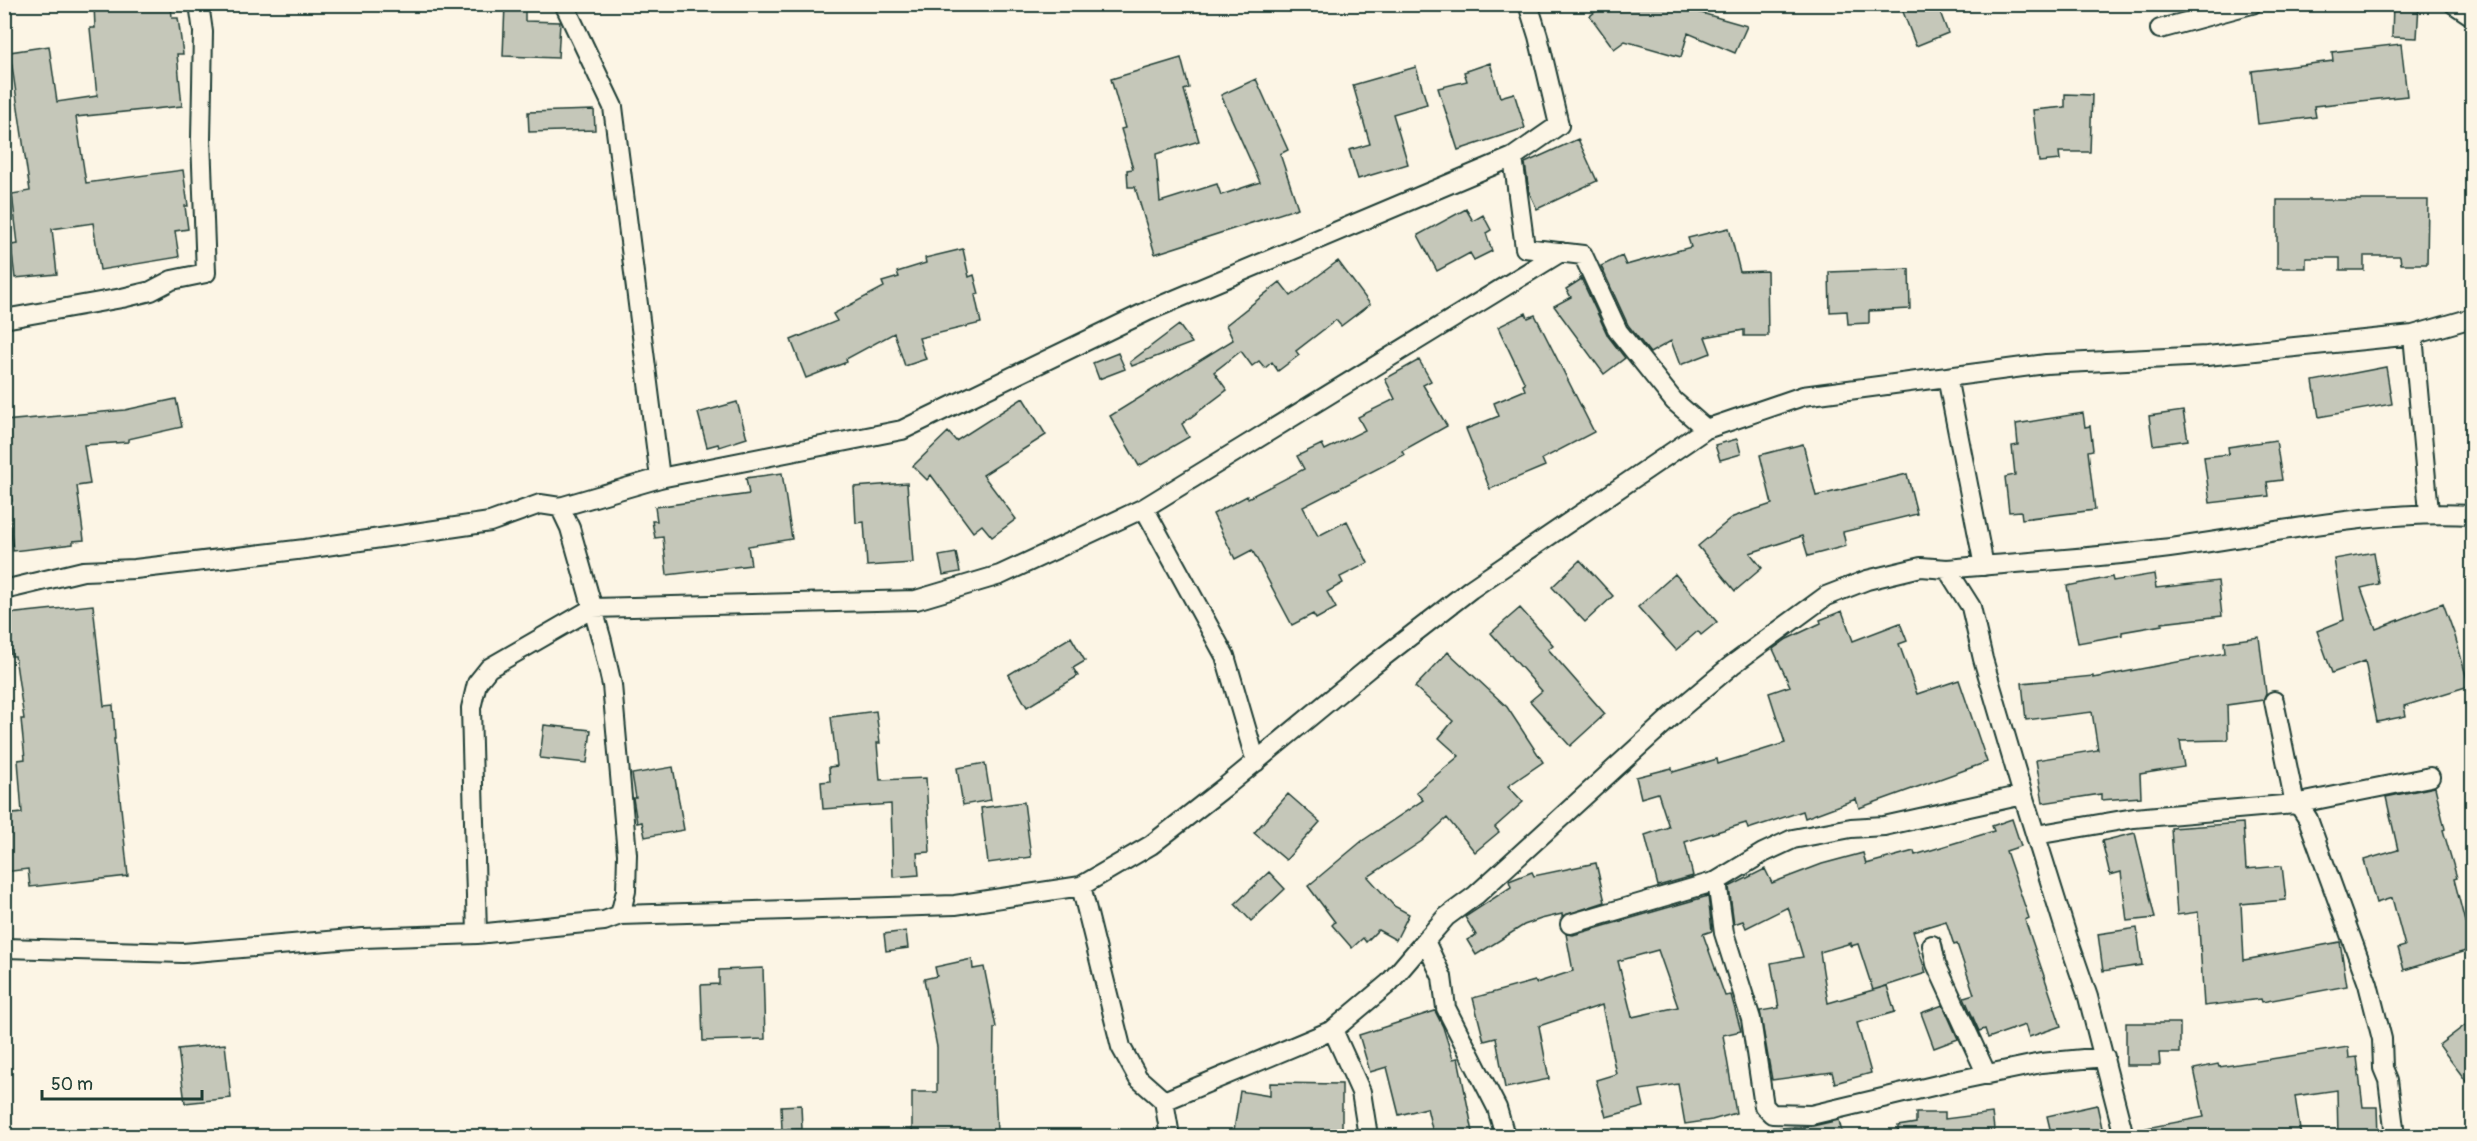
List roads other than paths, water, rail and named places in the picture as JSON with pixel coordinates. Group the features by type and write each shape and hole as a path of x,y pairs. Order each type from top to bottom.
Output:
{"street":[{"path":"4,319 122,298 151,291 172,280 206,273 201,139 203,32 199,4"},
{"path":"564,4 613,107 660,478"},
{"path":"4,590 83,571 135,569 305,549 490,522 540,504 560,507 660,478 902,430 1148,311 1513,157 1559,125 1528,4"},
{"path":"2160,29 2252,4"},
{"path":"2454,4 2472,16"},
{"path":"1513,157 1525,248 1583,255 1618,331 1674,401 1706,429"},
{"path":"477,934 471,708 477,683 489,668 593,608 916,600 1000,575 1144,508 1561,252"},
{"path":"4,948 183,953 363,938 477,934 604,921 620,915 955,905 1081,886 1151,845 1369,668 1471,589 1706,429 1803,396 2046,364 2208,356 2413,335 2472,318"},
{"path":"2413,335 2428,512"},
{"path":"1947,377 1984,566"},
{"path":"560,507 570,528 612,685 627,854 626,891 620,915"},
{"path":"1144,508 1226,656 1256,762"},
{"path":"1164,1101 1333,1030 1389,983 1446,917 1476,895 1682,707 1732,665 1826,596 1867,580 1921,567 1947,569 2159,550 2319,525 2428,512 2472,515"},
{"path":"1947,569 1971,608 1983,659 2023,795 2088,997 2124,1137"},
{"path":"2274,701 2295,804 2301,808 2308,819 2367,984 2382,1039 2383,1068 2388,1080 2395,1137"},
{"path":"2036,836 2134,818 2295,804 2430,777"},
{"path":"1570,924 1717,881 1763,853 1793,839 1851,828 1884,826 2023,795"},
{"path":"1717,881 1724,933 1751,1019 1764,1106 1772,1114 1811,1115 1910,1090 2041,1063 2105,1057"},
{"path":"1081,886 1121,1047 1138,1078 1164,1101 1170,1137"},
{"path":"1425,941 1442,977 1446,1008 1497,1108 1505,1137"},
{"path":"1932,945 1936,964 1987,1075"},
{"path":"1333,1030 1361,1092 1368,1137"}]}
